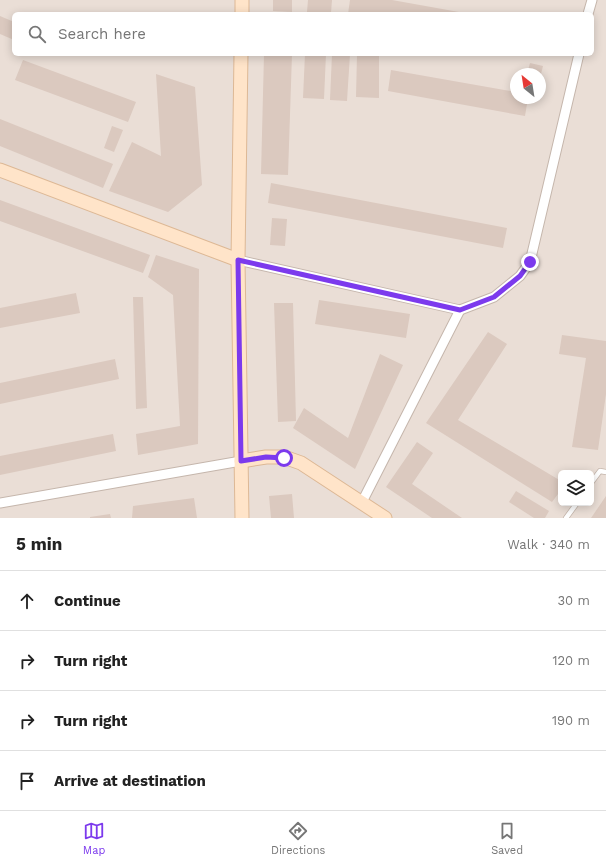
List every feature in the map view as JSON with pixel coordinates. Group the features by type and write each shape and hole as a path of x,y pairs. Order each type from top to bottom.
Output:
{"street":[{"path":"242,0 242,12"},
{"path":"589,12 592,0"},
{"path":"241,56 238,260 242,518"},
{"path":"0,170 238,260 460,310 494,297 520,276 530,262 579,56"},
{"path":"362,502 460,310"},
{"path":"0,503 266,457 290,459 301,463 385,518"}],"lane":[{"path":"594,479 600,471 606,472"},
{"path":"566,518 575,506"}],"shaded area":[{"path":"0,0 606,0 606,518 0,518"}],"building":[{"path":"273,0 292,0 292,12 273,11"},
{"path":"308,0 332,0 331,12 307,12"},
{"path":"350,0 392,0 459,12 348,12"},
{"path":"0,16 12,21 12,39 0,34"},
{"path":"264,56 292,56 288,175 261,174"},
{"path":"305,56 326,56 324,99 303,98"},
{"path":"332,56 350,56 347,101 330,100"},
{"path":"357,56 379,56 379,98 356,97"},
{"path":"23,60 136,102 128,122 15,80"},
{"path":"530,63 543,66 542,68 529,68"},
{"path":"391,70 510,91 510,104 527,104 525,116 388,91"},
{"path":"156,74 195,87 202,185 168,212 109,191 132,142 161,156"},
{"path":"0,119 113,164 103,188 0,146"},
{"path":"112,126 123,130 114,152 104,148"},
{"path":"271,183 507,228 503,248 268,203"},
{"path":"0,200 150,255 143,273 0,221"},
{"path":"272,218 287,219 285,246 270,245"},
{"path":"156,255 199,269 198,444 138,455 136,434 180,426 173,295 148,277"},
{"path":"76,293 80,313 0,328 0,308"},
{"path":"133,297 143,297 147,408 136,409"},
{"path":"319,300 410,314 406,338 315,324"},
{"path":"274,303 293,303 296,421 278,422"},
{"path":"488,332 507,344 458,420 558,479 558,494 552,502 426,423"},
{"path":"562,335 606,341 606,394 598,450 572,447 586,358 559,354"},
{"path":"380,354 403,365 355,469 293,428 304,408 348,438"},
{"path":"115,359 119,379 0,404 0,383"},
{"path":"113,434 116,451 0,475 0,456"},
{"path":"417,442 433,453 412,484 462,518 432,518 386,487"},
{"path":"516,491 549,511 545,518 534,518 509,502"},
{"path":"292,494 294,518 271,518 269,496"},
{"path":"606,496 606,518 591,518"},
{"path":"194,498 197,518 132,518 133,506"},
{"path":"110,514 111,518 90,518 90,517"}],"route":[{"path":"284,458 266,457 241,461 238,260 460,310 494,297 520,276 530,262"}]}
